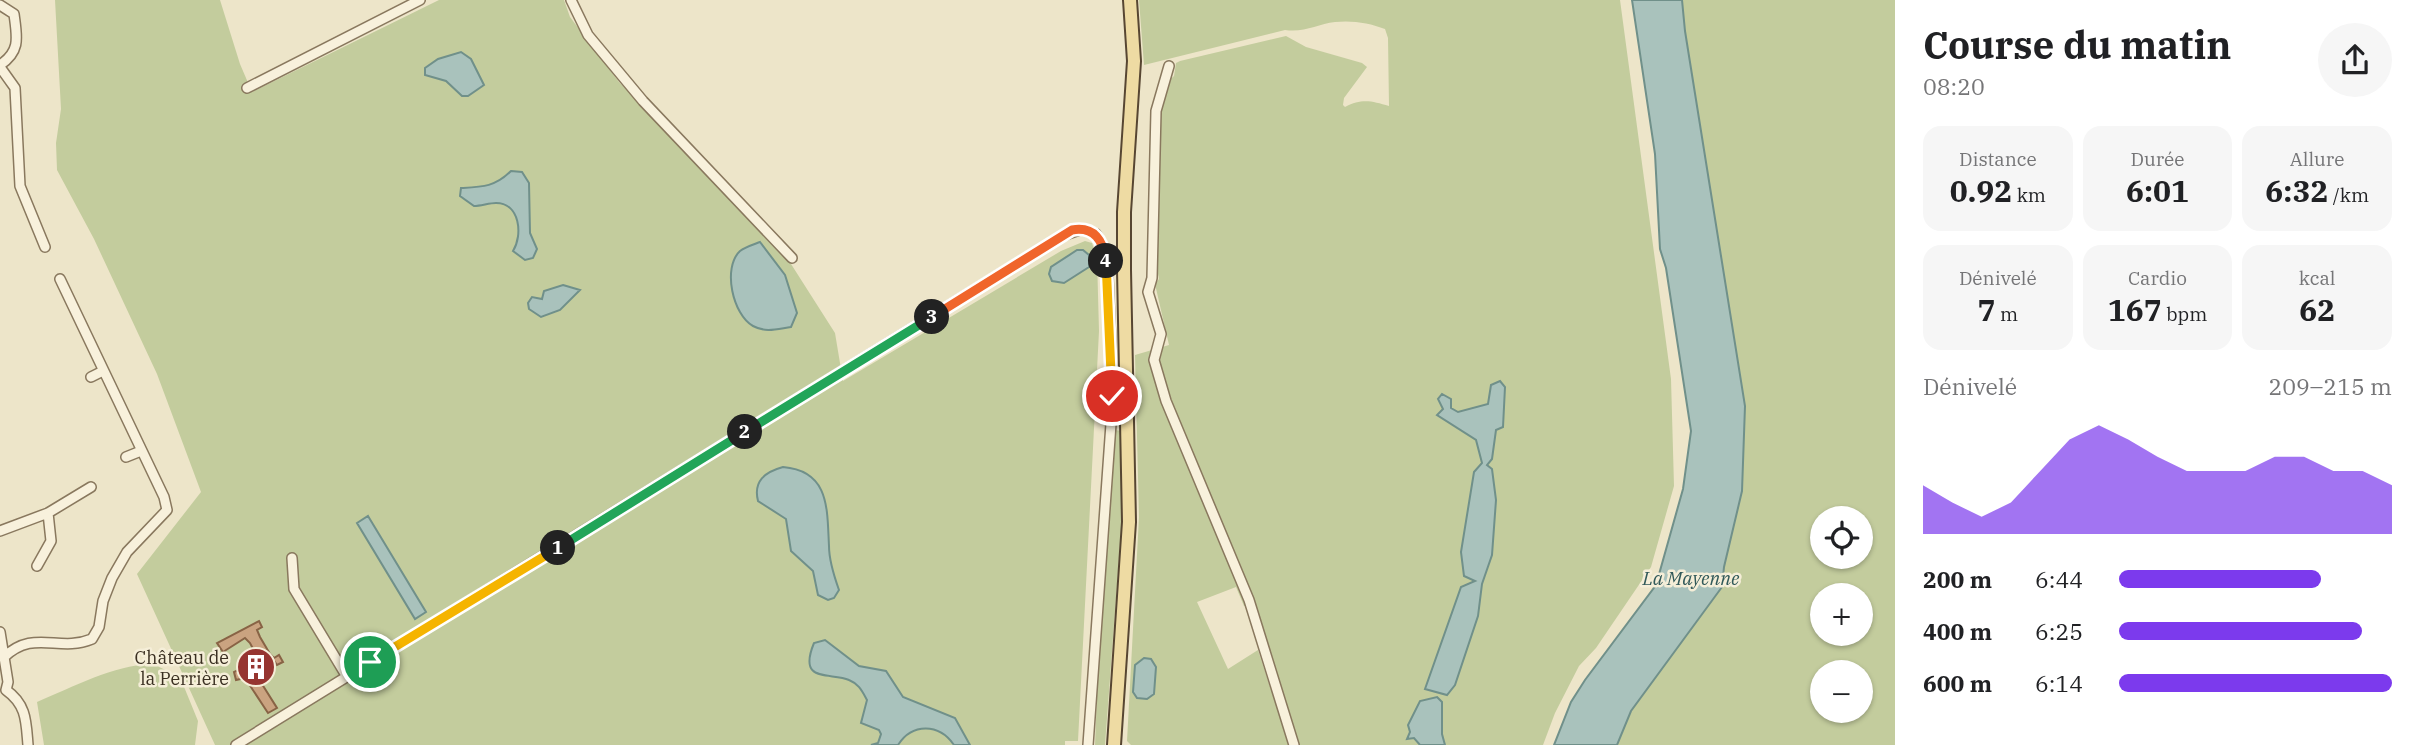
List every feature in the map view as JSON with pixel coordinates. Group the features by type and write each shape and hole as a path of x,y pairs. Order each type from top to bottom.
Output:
{"main road":[{"path":"1114,745 1129,522 1124,212 1134,61 1130,0"}],"street":[{"path":"247,88 420,0"},
{"path":"571,0 588,35 643,102 792,258"},
{"path":"0,5 14,14 17,46 12,57 0,66 15,88 20,186 46,247"},
{"path":"1169,66 1156,111 1153,158 1152,278 1148,292 1161,334 1154,360 1166,401 1249,600 1294,745"},
{"path":"236,745 1062,236 1072,230 1088,229 1096,234 1104,248 1108,278 1112,396 1088,745"},
{"path":"3,658 24,642 80,644 92,639 99,627 103,601 117,569 142,534 167,510 164,497 60,279"},
{"path":"91,377 103,371"},
{"path":"126,457 141,451"},
{"path":"0,531 47,513 91,487"},
{"path":"37,566 51,541 47,513"},
{"path":"292,558 293,589 347,677"},
{"path":"0,632 8,682 3,689 18,700 24,711 28,745"}],"green space":[{"path":"55,0 220,0 240,64 252,92 439,0 564,0 570,17 619,82 777,242 835,333 843,381 1061,251 1085,241 1092,243 1097,258 1099,331 1078,741 1065,741 1065,745 215,745 137,574 201,492 157,374 94,239 57,170 56,143 61,109"},
{"path":"1139,0 1620,0 1671,379 1674,486 1651,567 1596,648 1579,666 1555,713 1543,745 1297,745 1251,605 1244,606 1236,587 1197,602 1228,669 1258,650 1289,745 1131,745 1127,741 1139,517 1135,355 1169,345 1155,284 1159,279 1155,259 1158,118 1166,83 1174,76 1176,63 1180,61 1286,36 1306,47 1362,63 1367,67 1344,98 1345,107 1367,101 1389,106 1388,38 1385,29 1361,22 1335,22 1305,29 1285,30 1144,65"},
{"path":"1682,0 1895,0 1895,745 1617,745 1631,711 1722,587 1724,567 1742,491 1745,406"},
{"path":"1115,430 1121,431 1122,437 1122,517 1105,745 1095,745 1100,620"},
{"path":"153,664 180,677 198,721 195,745 44,745 37,702 123,668"}],"water":[{"name":"La Mayenne","path":"1632,0 1682,0 1745,406 1742,491 1724,567 1722,587 1631,711 1617,745 1554,745 1571,702 1585,680 1656,585 1683,489 1691,431 1666,268 1660,249 1655,154"},
{"path":"461,52 471,59 484,85 468,96 462,96 446,81 425,75 425,68 438,59"},
{"path":"511,171 522,172 529,183 530,233 537,249 533,258 525,260 513,251 518,229 515,214 510,208 496,203 474,206 460,196 461,188 488,185"},
{"path":"760,242 785,275 797,313 791,327 767,330 753,326 735,302 731,279 735,259 740,251"},
{"path":"1077,250 1083,250 1089,255 1089,267 1064,283 1052,281 1049,274 1051,267"},
{"path":"563,285 580,290 560,310 541,317 529,309 528,303 532,297 542,299 544,291"},
{"path":"1500,381 1505,387 1503,427 1496,430 1492,459 1487,465 1492,469 1496,500 1492,555 1482,584 1478,616 1455,685 1447,695 1425,689 1461,587 1475,581 1464,576 1461,552 1474,472 1482,463 1476,440 1437,415 1443,409 1438,399 1442,394 1451,399 1451,408 1458,412 1488,404 1491,385"},
{"path":"783,467 810,476 823,494 828,519 830,557 839,590 834,598 828,600 818,595 813,571 791,551 786,519 758,501 757,488 762,478"},
{"path":"368,516 426,612 415,619 357,523"},
{"path":"825,640 859,666 886,671 903,697 955,718 970,745 954,745 941,733 926,729 911,733 898,745 871,745 878,743 881,734 879,730 861,723 867,700 860,688 849,680 818,674 810,665 814,643"},
{"path":"1144,658 1151,659 1156,667 1154,694 1147,699 1137,698 1133,692 1135,665"},
{"path":"1437,697 1442,702 1442,734 1445,745 1420,745 1414,738 1407,739 1410,732 1408,725 1420,701"}],"building":[{"name":"Château de la Perrière","path":"259,621 262,627 257,630 260,637 270,654 274,658 279,655 283,662 277,665 275,662 255,673 277,708 268,713 245,678 236,680 234,672 259,660 250,643 245,638 223,652 217,643"}],"place":[{"name":"Château de la Perrière","path":"256,667"}],"route":[{"path":"370,662 1072,230 1088,229 1096,234 1104,248 1108,278 1112,396"}]}
